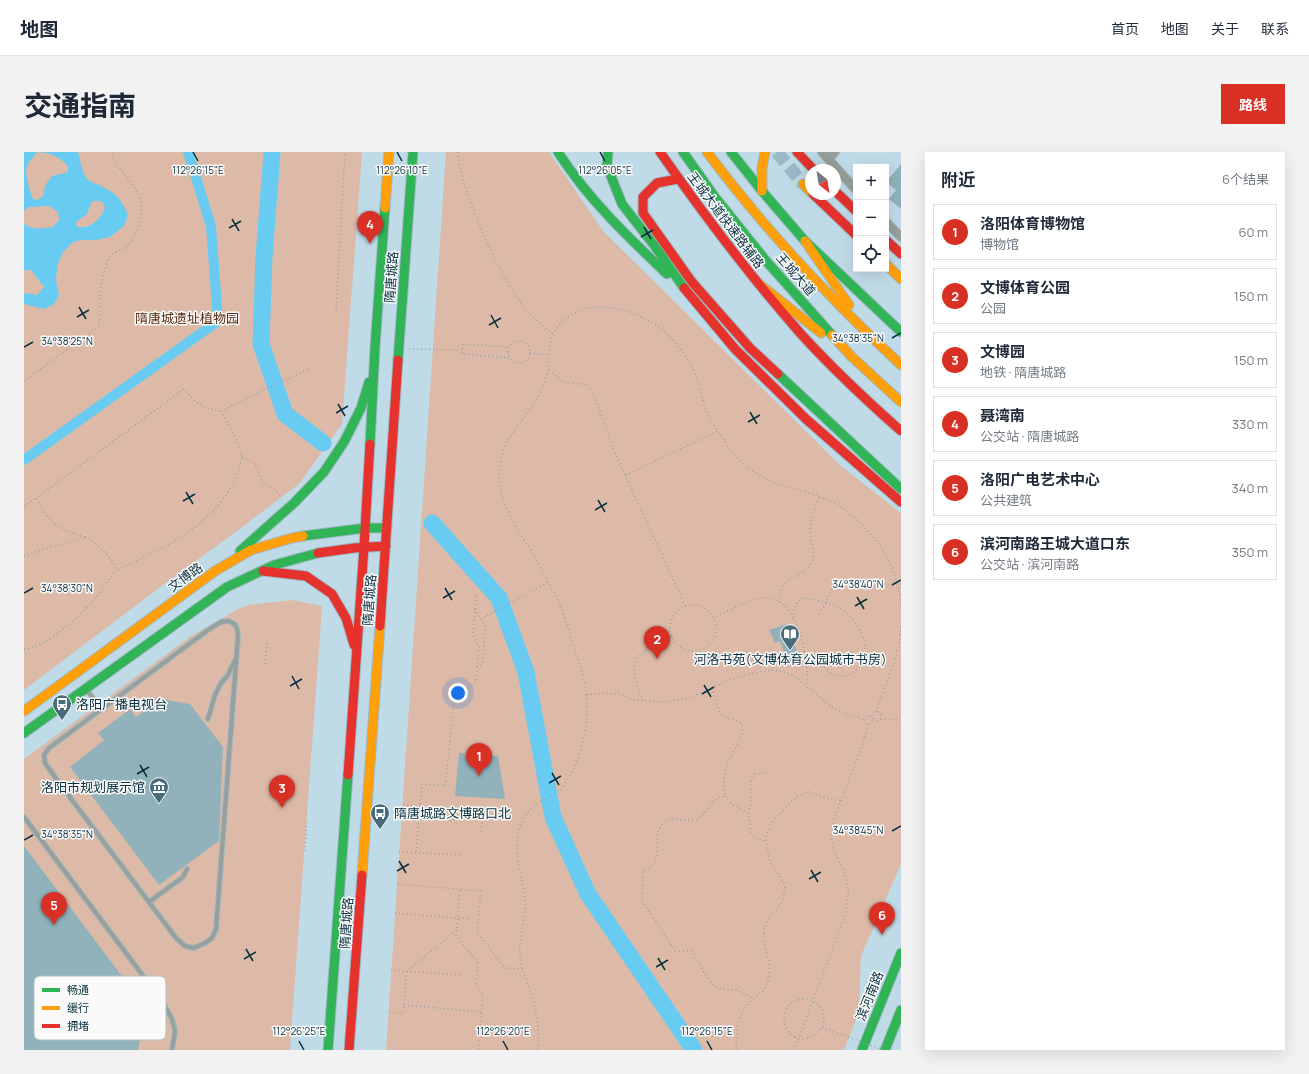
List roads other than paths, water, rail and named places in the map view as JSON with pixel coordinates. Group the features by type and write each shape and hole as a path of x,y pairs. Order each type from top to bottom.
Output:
{"main road":[{"name":"隋唐城路","path":"328,1050 364,546 374,368 389,152"},
{"name":"隋唐城路","path":"350,1050 413,152"},
{"path":"558,152 564,163 597,204 690,296 735,349 790,403 853,461 901,502"},
{"path":"608,152 607,166 622,204 654,245 690,296"},
{"name":"王城大道快速路辅路","path":"660,152 722,238 758,283"},
{"name":"王城大道","path":"683,152 715,197 767,262 852,357 901,402"},
{"name":"王城大道","path":"707,152 730,184 791,256 871,338 901,364"},
{"path":"731,152 762,192 805,240 901,332"},
{"path":"762,192 762,168 765,152"},
{"path":"797,152 808,164"},
{"path":"678,179 657,183 643,197 643,213 692,282 750,348 901,489"},
{"path":"841,197 853,208"},
{"path":"819,200 853,232"},
{"path":"805,240 871,338"},
{"path":"889,243 901,254"},
{"path":"889,267 901,279"},
{"path":"758,283 852,357"},
{"path":"758,283 824,360 898,429"},
{"path":"215,571 259,535 294,503 324,472 344,442 361,408 374,368"},
{"name":"文博路","path":"24,712 215,571 251,550 292,538 365,528 387,528"},
{"path":"24,733 227,588 260,570 301,557 364,546 386,546"},
{"path":"260,570 306,576 332,594 346,618 356,654"},
{"name":"滨河南路","path":"862,1050 901,953"},
{"path":"884,1050 901,1010"}],"street":[{"path":"822,152 853,187"},
{"path":"828,159 835,152"},
{"path":"889,225 900,234"}],"lane":[{"path":"229,621 234,623 237,628 237,658 216,929 212,938 194,948 185,946 176,938 45,763 44,755 49,748 101,709 208,630 222,622 229,621"},
{"path":"208,719 215,695 237,658"},
{"path":"86,688 101,709"},
{"path":"24,817 143,976"},
{"path":"149,902 183,877 187,870"},
{"path":"166,1008 172,1019 175,1031 172,1050"}],"water":[{"path":"24,152 78,152 82,169 87,179 115,194 121,201 128,215 124,226 110,237 73,242 63,252 57,266 56,280 59,296 54,304 44,309 24,304 24,293 37,295 44,287 31,270 24,270 24,223 27,226 34,228 53,227 59,220 58,212 49,206 29,207 24,211","holes":["92,201 101,201 105,207 101,216 94,223 86,227 77,227 76,222 87,214"]}],"waterway":[{"path":"24,460 218,321 211,226 188,152"},
{"path":"272,152 264,257 261,344 285,414 323,443"},
{"path":"432,523 499,598 526,672 553,817 588,894 694,1050"}],"tunnel":[{"path":"777,152 803,184"}],"place":[{"name":"聂湾南","path":"370,244"},
{"name":"河洛书苑(文博体育公园城市书房)","path":"790,651"},
{"name":"文博体育公园","path":"657,659"},
{"name":"洛阳广播电视台","path":"62,721"},
{"name":"洛阳体育博物馆","path":"479,776"},
{"name":"洛阳市规划展示馆","path":"159,804"},
{"name":"文博园","path":"282,808"},
{"name":"隋唐城路文博路口北","path":"380,830"},
{"name":"洛阳广电艺术中心","path":"54,925"},
{"name":"滨河南路王城大道口东","path":"882,935"}],"park label":[{"name":"隋唐城遗址植物园","path":"187,318"}]}
